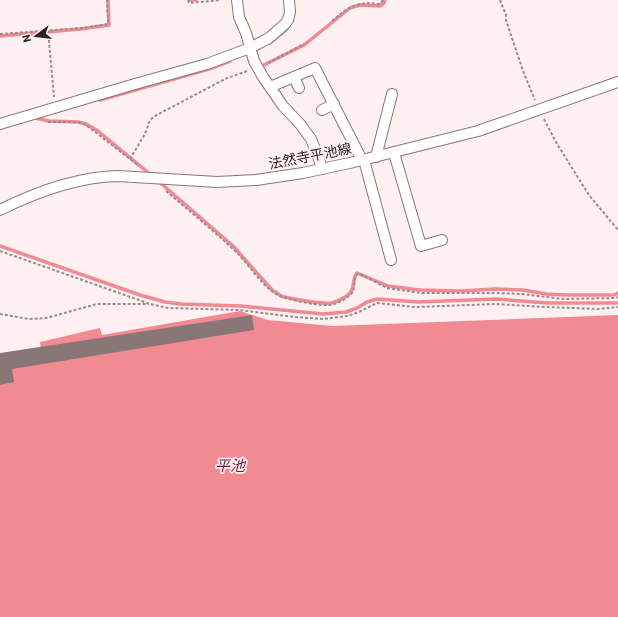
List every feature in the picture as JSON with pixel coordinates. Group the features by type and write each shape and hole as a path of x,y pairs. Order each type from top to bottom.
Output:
{"street":[{"path":"237,0 239,17 246,32 257,67 283,106 300,124 311,139 322,169"},
{"path":"0,124 207,64 250,48 269,38 286,24 290,12 289,0"},
{"path":"270,87 315,68 363,160 391,260"},
{"path":"294,76 300,88"},
{"name":"法然寺平池線","path":"0,210 42,192 81,180 103,176 234,182 281,177 322,169 478,131 618,82"},
{"path":"376,157 392,94"},
{"path":"322,110 334,104"},
{"path":"394,152 421,246 442,240"},
{"path":"410,210 421,207"}],"path":[{"path":"0,34 108,24 107,0"},
{"path":"188,0 189,3 221,0"},
{"path":"332,21 349,7 368,2 380,4 383,0"},
{"path":"500,0 523,71 550,133 589,195 618,230"},
{"path":"48,30 54,100 53,108"},
{"path":"130,159 145,134 150,120 155,116 225,79 271,62 304,44"},
{"path":"43,121 79,122 86,125 152,178"},
{"path":"166,190 235,252 272,292 284,297 311,303 329,305 336,303 352,294 357,274 362,275 387,288 422,293 522,294 563,299 618,297"},
{"path":"0,251 150,304 168,308 239,310 323,319 353,314 378,303 415,307 480,304 598,309 618,307"},
{"path":"0,314 29,319 46,318 97,304 150,304"}],"water":[{"name":"平池","path":"240,311 268,320 332,326 618,315 618,617 0,617 0,360 41,350 40,342 100,328 102,335"}],"building":[{"path":"252,315 254,330 12,369 14,382 0,385 0,353"}],"waterway":[{"path":"0,36 109,25 108,0"},
{"path":"190,0 196,0"},
{"path":"258,68 304,45 350,8 360,5 380,6 385,0"},
{"path":"270,43 287,29"},
{"path":"100,100 209,69 230,61"},
{"path":"35,118 49,121 78,122 86,124 98,131 151,175"},
{"path":"157,180 233,246 273,291 281,296 313,302 331,303 350,293 354,277 357,273 388,286 420,290 523,290 564,295 614,295 618,293"},
{"path":"0,246 140,295 165,302 181,304 241,306 323,314 346,312 377,299 418,302 496,299 547,303 618,303"}]}
